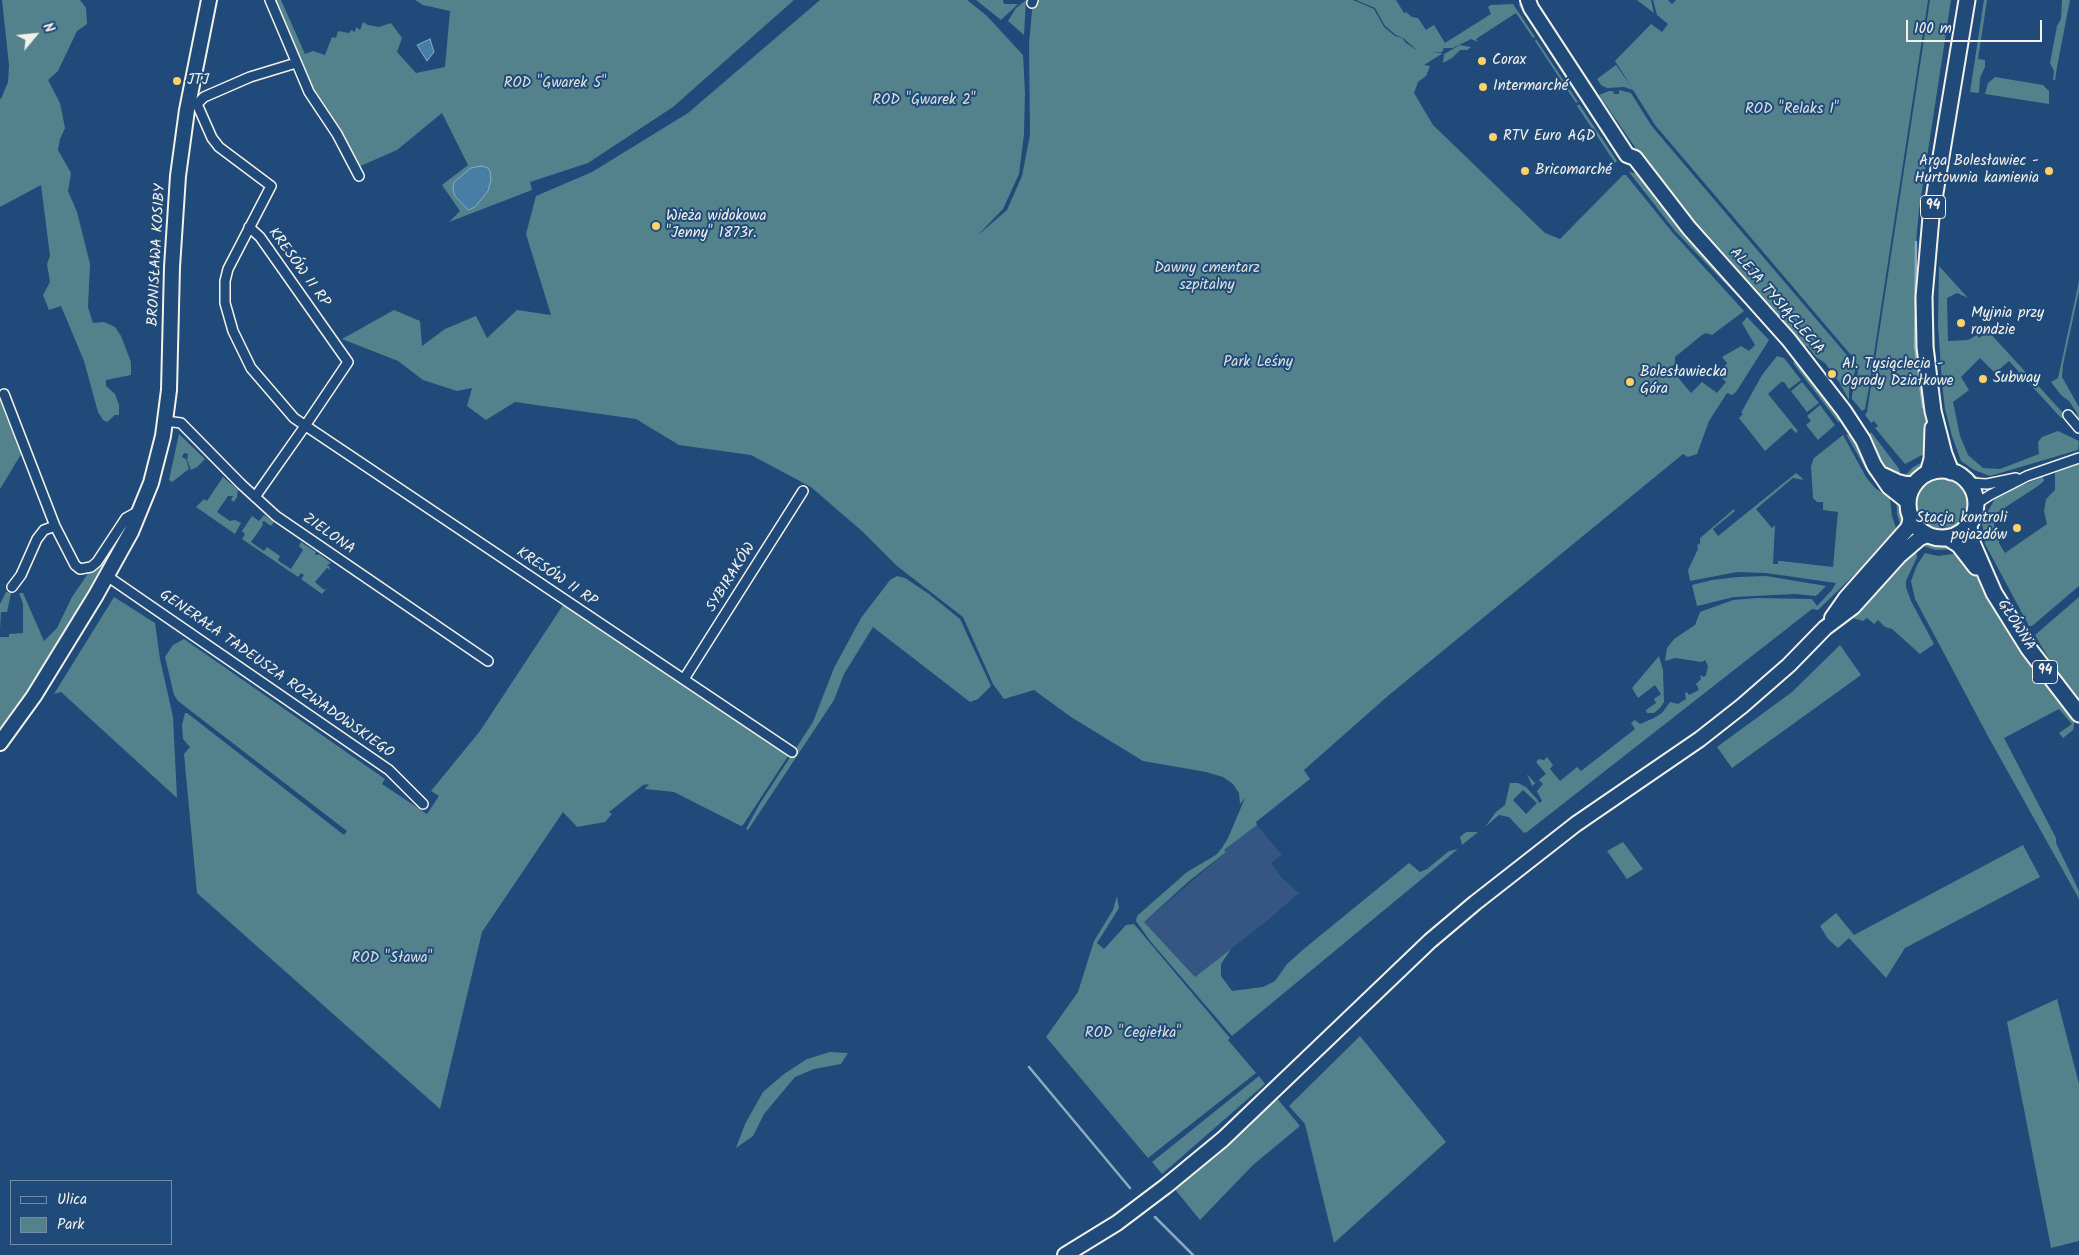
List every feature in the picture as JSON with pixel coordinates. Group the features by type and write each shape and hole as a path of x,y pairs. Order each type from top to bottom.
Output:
{"main road":[{"name":"94","path":"1951,472 1934,417 1925,347 1924,297 1927,253 1936,182 1967,0"},
{"name":"94","path":"1928,473 1932,459 1934,417"},
{"path":"1939,470 1951,472 1969,484 1976,504 1969,524 1960,533 1948,538 1936,538 1927,535 1911,519 1908,502 1915,484 1928,473 1939,470"},
{"name":"GŁÓWNA","path":"1969,524 1970,538 1990,584 2029,649 2079,714"},
{"name":"GŁÓWNA","path":"1948,538 1959,545 1990,584"}],"street":[{"name":"BRONISŁAWA KOSIBY","path":"0,743 34,696 107,576 131,532 151,483 165,421 169,390 176,197 209,0"},
{"path":"270,0 309,92 337,134 359,176"},
{"name":"ALEJA TYSIĄCLECIA","path":"1528,0 1531,8 1627,155 1634,158 1689,228 1788,339 1819,377 1854,424 1874,465 1888,487 1908,502"},
{"name":"ALEJA TYSIĄCLECIA","path":"1534,0 1634,151 1634,158"},
{"path":"193,104 204,97 250,77 296,63"},
{"name":"KRESÓW II RP","path":"193,104 219,147 271,186 228,269 224,293 228,316 251,368 294,418 792,752"},
{"name":"KRESÓW II RP","path":"249,227 260,237 348,362 255,497"},
{"name":"BRONISŁAWA KOSIBY","path":"4,394 56,526 75,565 80,569 87,568 97,562 126,518 139,511"},
{"path":"2068,415 2079,428"},
{"name":"ZIELONA","path":"165,421 181,423 276,516 488,661"},
{"path":"1969,484 1987,484 2026,476 2079,458"},
{"path":"1882,475 1898,482 1915,484"},
{"path":"1976,504 2026,476"},
{"name":"SYBIRAKÓW","path":"684,679 803,491"},
{"path":"1825,628 1846,598 1908,528 1911,519"},
{"path":"12,587 21,575 37,539 44,530 56,526"},
{"path":"1065,1255 1117,1223 1223,1139 1430,941 1475,903 1576,824 1721,724 1789,665 1825,628 1853,607 1899,556 1920,538 1927,535"},
{"name":"GENERAŁA TADEUSZA ROZWADOWSKIEGO","path":"107,576 389,770 423,804"}],"shaded area":[{"path":"430,39 434,52 427,61 417,45"},
{"path":"481,166 488,168 490,171 491,180 488,191 475,207 468,210 455,196 454,182 471,168"},
{"path":"1257,825 1282,855 1271,863 1281,877 1299,893 1268,920 1195,977 1144,922 1226,852 1224,850"}],"green space":[{"path":"2,0 80,0 86,8 87,24 77,31 58,71 48,80 60,103 65,128 58,150 71,173 68,191 77,212 90,264 88,307 93,323 104,322 115,327 121,336 131,362 131,375 106,380 106,386 115,394 119,405 119,415 115,415 107,422 103,420 98,412 84,361 61,306 49,310 43,295 50,282 47,264 50,256 41,185 0,207 0,98 8,82 9,65"},
{"name":"ROD \"Gwarek 5\"","path":"272,0 281,0 305,54 313,51 325,55 332,37 336,38 338,31 349,33 351,30 355,32 356,27 360,30 363,22 379,27 391,23 402,38 397,52 416,73 445,67 450,11 423,5 415,0 794,0 673,107 588,163 530,182 532,190 449,222 460,211 442,185 468,165 442,113 397,150 356,168 310,91"},
{"name":"Park Leśny","path":"820,0 967,0 986,15 1023,55 1025,93 1024,134 1019,174 1003,209 977,236 1007,210 1022,176 1030,135 1029,44 1033,0 1353,0 1374,9 1384,27 1418,51 1403,38 1385,26 1375,8 1356,0 1396,0 1404,13 1406,12 1412,17 1418,18 1426,30 1434,25 1445,43 1491,14 1488,7 1491,5 1513,4 1535,37 1533,38 1516,13 1476,39 1478,42 1471,39 1453,48 1444,48 1442,52 1431,52 1443,53 1424,65 1430,66 1426,76 1418,82 1414,93 1433,125 1545,233 1560,239 1623,175 1626,175 1673,233 1744,311 1712,335 1706,333 1702,335 1675,357 1675,364 1670,368 1691,393 1702,382 1717,393 1726,382 1719,375 1727,363 1722,357 1741,346 1749,351 1755,345 1742,323 1747,317 1769,340 1736,392 1732,395 1727,393 1709,421 1697,454 1688,457 1683,454 1389,695 1304,770 1310,779 1256,822 1257,825 1224,850 1226,852 1189,881 1144,922 1195,977 1231,949 1221,964 1221,976 1232,991 1263,987 1275,981 1287,964 1305,948 1409,863 1420,872 1427,869 1449,851 1458,849 1232,1036 1151,942 1136,921 1137,916 1187,872 1216,855 1222,848 1245,798 1240,804 1239,793 1233,784 1223,777 1206,772 1143,761 1071,717 1034,690 1004,699 993,684 963,617 897,566 863,532 811,487 751,455 679,445 636,419 515,402 486,420 467,406 472,388 457,391 423,380 398,361 342,339 394,310 420,321 422,346 445,329 476,316 487,338 517,310 551,315 526,234 536,196 592,172 688,113"},
{"path":"976,0 1003,0 1004,4 1018,4 1001,20"},
{"path":"1026,0 1024,35 1008,21 1016,8"},
{"path":"1637,0 1651,0 1654,13"},
{"name":"ROD \"Relaks 1\"","path":"1653,0 1668,0 1672,4 1676,0 1928,0 1868,393 1865,409 1862,411 1852,399 1858,373 1856,361 1655,125 1633,90 1624,87 1607,88 1601,85 1597,79 1616,65 1633,89 1615,61 1651,24 1662,32 1668,24 1657,15"},
{"path":"1930,0 1951,0 1919,210 1916,242 1915,346 1919,385 1923,407 1927,404 1929,430 1926,453 1905,464 1875,428 1878,426 1874,421 1871,423 1865,415 1867,412"},
{"path":"1970,0 1974,0 1940,219 1933,291 1936,371 1952,450 1946,451 1934,384 1930,294 1940,191"},
{"path":"1984,0 1987,0 1978,59 1985,60 1985,67 1980,78 1979,93 1970,92"},
{"path":"2062,0 2070,0 2055,80 2053,80 2054,71 2050,63 2057,26 2061,19"},
{"path":"1518,4 1524,5 1584,96 1578,97"},
{"path":"1536,39 1578,102 1576,103 1535,41"},
{"path":"1460,45 1471,47 1467,50 1460,50 1443,63 1444,54"},
{"path":"1995,77 2043,85 2049,91 2049,104 1985,94 1988,83"},
{"path":"1619,90 1631,93 1651,125 1852,361 1855,371 1849,391 1849,400 1825,363 1816,357 1807,346 1804,348 1698,228 1650,169 1599,95 1609,91 1619,94"},
{"path":"1588,101 1622,153 1622,162 1583,104"},
{"path":"1579,104 1617,161 1615,163 1577,106"},
{"path":"1629,172 1638,174 1642,178 1738,292 1744,303 1675,231"},
{"path":"1939,266 1968,298 1957,293 1947,298 1948,341 1968,340 1977,335 1979,338 1988,331 2064,414 2064,418 2061,418 2009,361 1995,373 1980,358 1961,377 1969,390 1953,402 1960,436 1968,455 1983,468 2000,469 2039,454 2038,442 2042,437 2058,431 2079,441 2078,450 1990,476 1974,470 1961,461 1945,409 1942,383 1938,325"},
{"path":"2079,281 2079,291 2062,377 2079,407 2079,422 2077,413 2069,401 2061,395 2051,382 2058,378"},
{"path":"1777,356 1784,358 1801,380 1789,389 1784,382 1781,382 1768,394 1798,431 1796,433 1791,428 1765,451 1739,418 1743,414 1741,413 1762,375"},
{"path":"1797,360 1840,417 1839,423 1793,363"},
{"path":"1802,382 1819,403 1807,412 1791,391"},
{"path":"4,398 23,451 0,489 0,400"},
{"path":"1820,405 1835,425 1818,440 1806,425 1811,421 1807,416"},
{"path":"1871,432 1900,471 1897,477 1880,463 1868,438"},
{"path":"179,434 205,459 191,470 187,460 188,454 184,453 182,457 186,459 189,469 172,482 169,480"},
{"path":"1846,434 1855,437 1890,494 1869,475"},
{"path":"1843,435 1866,477 1875,488 1890,498 1892,516 1896,528 1857,572 1818,610 1812,609 1527,832 1524,833 1509,817 1499,815 1485,827 1496,812 1505,805 1510,783 1518,783 1526,787 1539,803 1542,801 1537,791 1543,784 1539,780 1532,786 1527,774 1535,783 1546,774 1536,762 1539,759 1544,760 1547,757 1553,765 1550,769 1560,781 1577,767 1581,771 1635,729 1631,723 1635,720 1640,724 1654,718 1662,713 1670,702 1678,704 1686,699 1685,693 1687,692 1689,695 1699,690 1697,685 1695,685 1701,679 1700,675 1704,677 1706,675 1708,666 1705,660 1702,662 1675,658 1665,661 1667,648 1674,639 1695,625 1700,612 1733,600 1757,598 1812,599 1817,606 1832,590 1836,583 1766,573 1737,572 1690,581 1688,570 1698,549 1697,545 1700,544 1700,538 1734,509 1735,511 1713,529 1718,536 1796,473 1803,480 1793,478 1756,509 1772,528 1775,525 1773,564 1778,564 1778,561 1781,561 1833,567 1838,512 1823,510 1823,502 1817,502 1813,498 1811,466 1814,458","holes":["1523,790 1537,803 1526,814 1513,800"]},
{"path":"1947,457 1954,457 1964,470 1985,480 1971,479 1953,467"},
{"path":"1929,459 1924,469 1918,475 1911,479 1902,479 1913,467"},
{"path":"2079,463 2079,586 2032,626 2029,626 1985,544 1982,522 1997,495 2043,477 2044,481 2035,488 1998,512 1994,523 1995,533 1998,535 1999,543 2005,553 2047,524 2044,511 2046,499 2055,490 2055,473"},
{"path":"1942,474 1953,476 1963,482 1969,492 1971,503 1969,514 1963,524 1953,530 1942,532 1931,530 1921,524 1915,514 1913,503 1915,492 1921,482 1931,476"},
{"path":"223,477 238,490 237,497 234,502 231,500 233,496 228,496 217,512 230,521 235,520 241,523 235,534 196,507 204,499 207,501"},
{"path":"1896,496 1904,505 1906,512 1907,519 1901,527 1897,514"},
{"path":"264,515 274,522 271,526 264,521 262,522 263,525 251,542 264,551 267,547 280,556 278,560 280,562 291,569 303,550 299,546 301,542 316,552 315,554 319,554 331,563 326,566 329,566 330,570 327,568 315,582 324,590 327,588 322,594 301,579 304,575 301,573 298,577 242,539 245,534 242,531 252,516 259,521"},
{"path":"1929,540 1947,542 1957,549 1935,550 1918,544"},
{"path":"1916,549 1917,557 1906,581 1906,587 1911,601 1934,644 1920,654 1892,629 1885,627 1878,620 1874,624 1867,618 1863,621 1846,616"},
{"path":"1925,553 1938,556 1960,553 2075,719 2073,730 2063,738 2059,733 2072,724 2059,709 2004,738 2056,838 2056,843 2079,891 2079,899 1989,738 1915,599 1911,581 1917,565"},
{"path":"101,562 107,567 0,734 0,637 9,637 9,634 23,633 23,604 19,593 23,593 44,641 57,628 72,597 89,572"},
{"path":"897,576 905,578 929,594 960,619 991,686 978,699 970,702 873,627 844,674 834,700 748,830 746,829 759,805 813,722 834,668 861,618 890,580"},
{"path":"1766,576 1826,586 1816,596 1795,594 1734,597 1697,606 1692,585 1712,580"},
{"path":"6,592 11,593 7,612 1,612 0,630 0,604"},
{"path":"114,597 155,623 160,659 173,717 177,798 61,692 54,694"},
{"path":"2079,597 2079,701 2058,675 2035,635"},
{"name":"ROD \"Sława\"","path":"563,605 667,671 790,753 741,826 674,792 645,789 649,784 643,785 609,812 612,814 605,822 577,827 563,812 482,932 440,1109 197,893 184,754 190,747 183,739 182,725 185,713 344,835 347,831 178,701 174,695 165,657 173,645 184,639 385,779 382,784 427,814 439,796 431,791 480,731"},
{"path":"1840,645 1861,675 1732,768 1717,747 1792,692"},
{"path":"1659,656 1663,670 1664,702 1654,713 1647,713 1646,710 1656,703 1654,699 1661,694 1655,685 1638,698 1632,688"},
{"path":"1466,832 1478,832 1462,845 1460,837"},
{"path":"1623,842 1643,869 1627,879 1607,851"},
{"path":"2023,845 2040,877 1905,948 1886,978 1849,938 1838,948 1828,939 1820,926 1836,913 1854,935"},
{"name":"ROD \"Cegiełka\"","path":"1117,896 1119,908 1097,943 1104,949 1126,925 1134,924 1230,1038 1228,1040 1256,1073 1148,1158 1046,1037 1078,992 1094,941 1113,910"},
{"path":"2057,999 2079,1084 2079,1241 2051,1248 2007,1022"},
{"path":"1360,1036 1446,1142 1334,1243 1305,1124 1289,1106"},
{"path":"830,1052 848,1053 841,1064 814,1069 795,1077 764,1114 753,1136 736,1148 745,1124 763,1092 784,1074 807,1059"},
{"path":"1259,1076 1265,1084 1162,1174 1152,1162"},
{"path":"1276,1097 1300,1126 1253,1165 1200,1220 1173,1187"}],"waterway":[{"path":"1916,242 1915,346 1923,407"},
{"path":"1029,1067 1130,1188"},
{"path":"1155,1217 1193,1255"}],"place":[{"name":"Corax","path":"1482,61"},
{"name":"JTJ","path":"177,81"},
{"name":"Intermarché","path":"1483,87"},
{"name":"RTV Euro AGD","path":"1493,137"},
{"name":"Bricomarché","path":"1525,171"},
{"name":"Arga Bolesławiec - Hurtownia kamienia","path":"2049,171"},
{"name":"Wieża widokowa \"Jenny\" 1873r.","path":"656,226"},
{"name":"Myjnia przy rondzie","path":"1961,323"},
{"name":"Al. Tysiąclecia - Ogrody Działkowe","path":"1832,374"},
{"name":"Subway","path":"1983,379"},
{"name":"Bolesławiecka Góra","path":"1630,382"},
{"name":"Stacja kontroli pojazdów","path":"2017,528"}],"park label":[{"name":"ROD \"Gwarek 2\"","path":"924,101"},
{"name":"Dawny cmentarz szpitalny","path":"1207,278"}]}
